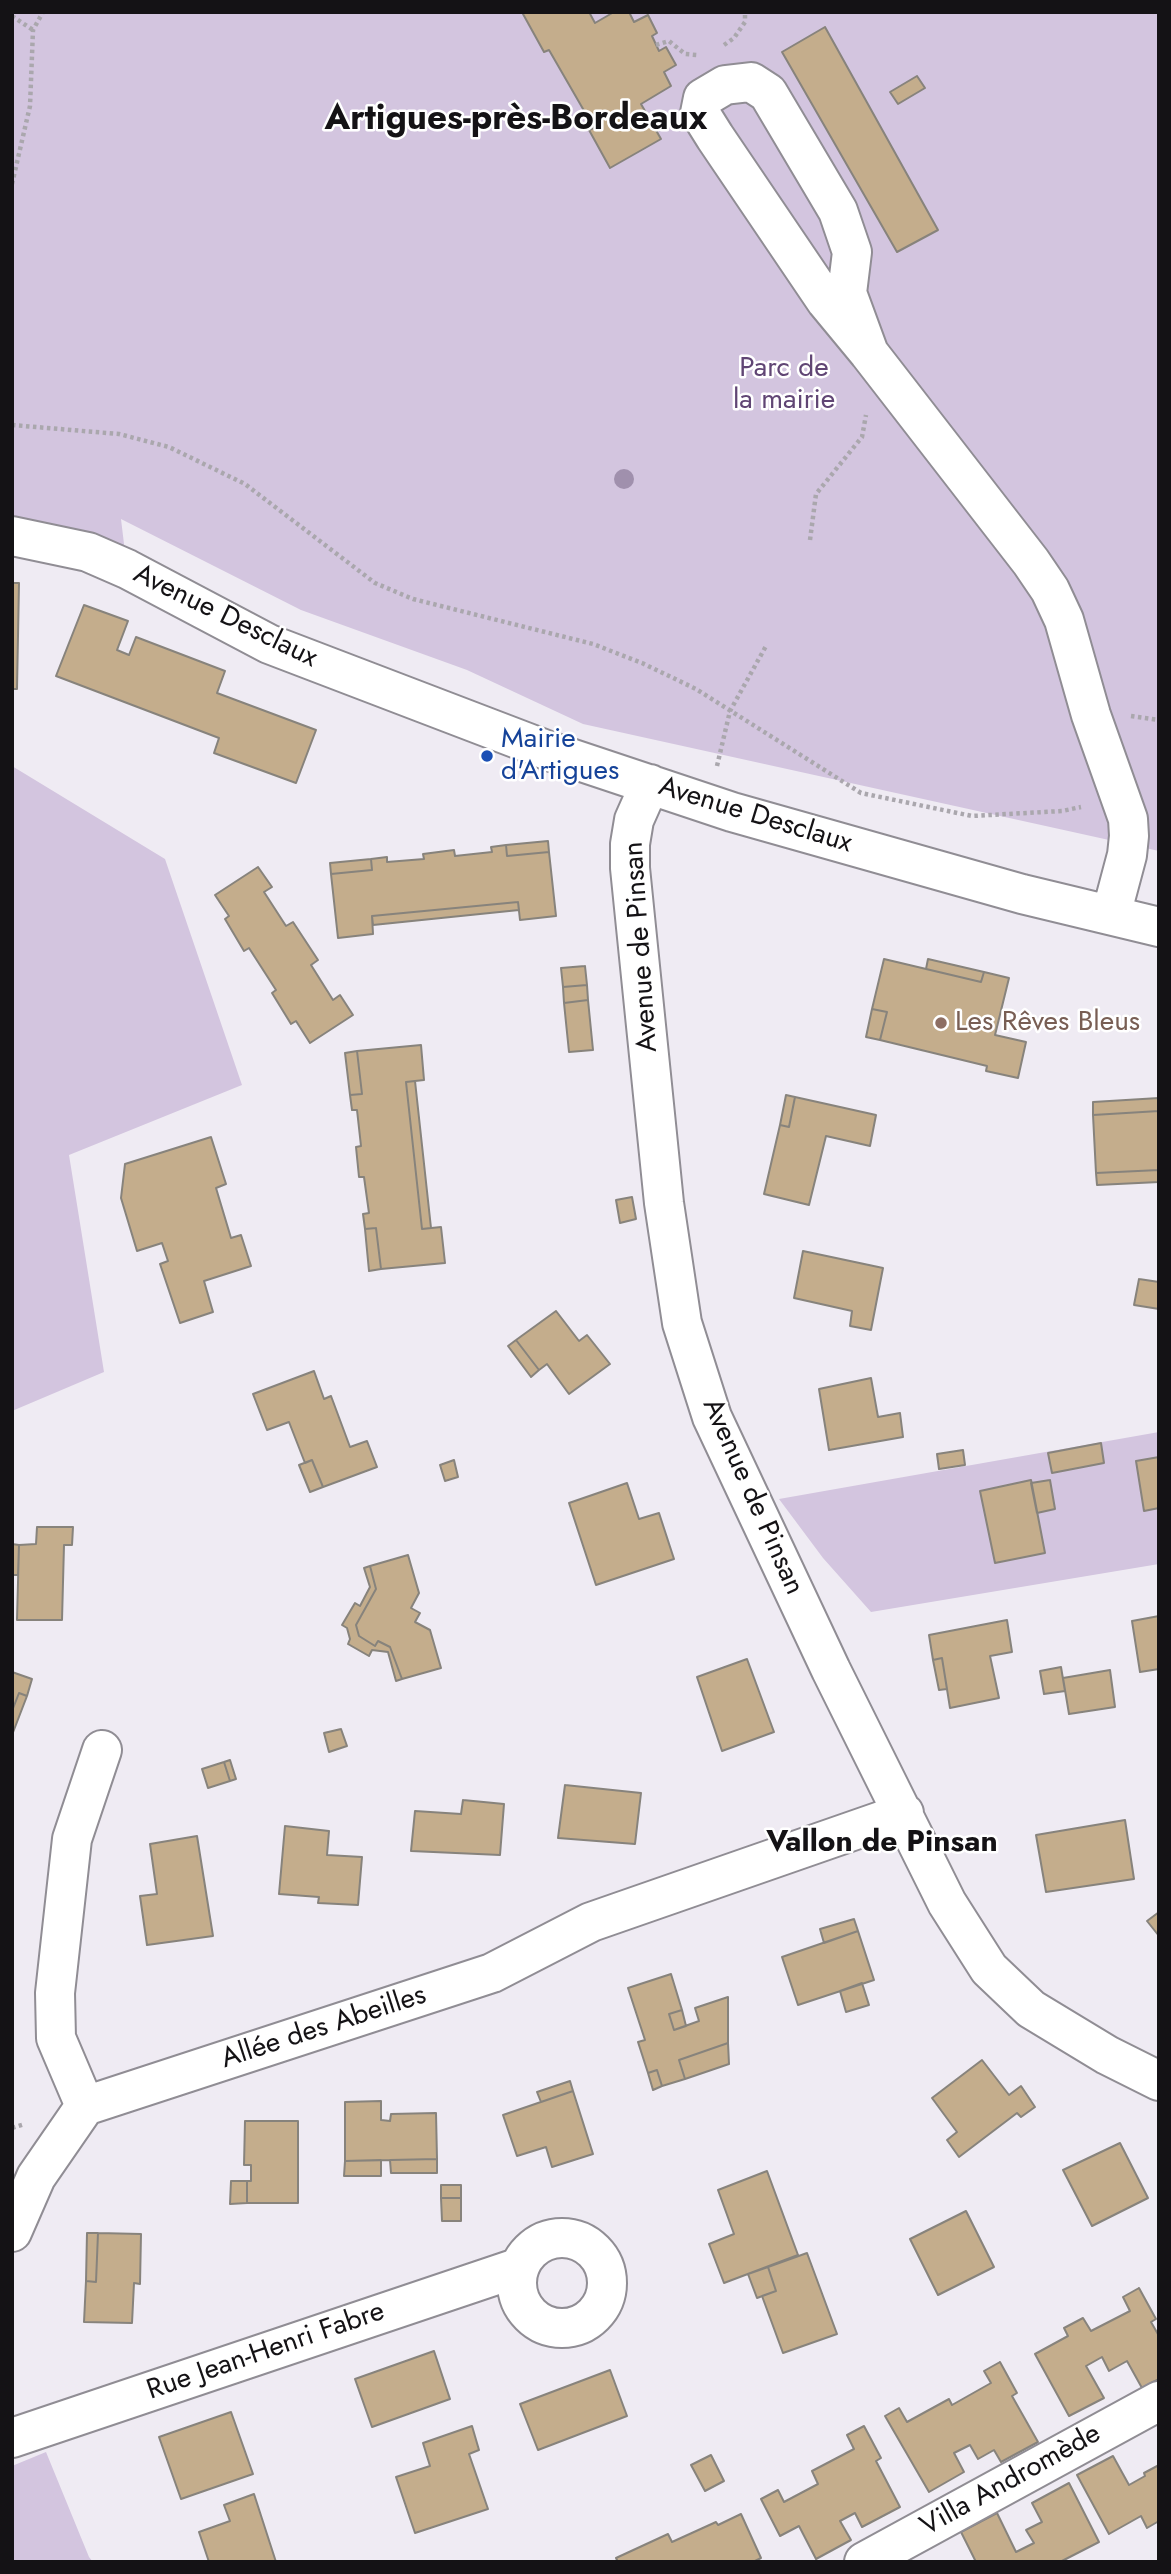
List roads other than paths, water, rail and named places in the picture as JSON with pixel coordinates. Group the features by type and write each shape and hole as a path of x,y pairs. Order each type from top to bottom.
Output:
{"street":[{"path":"869,353 848,293 852,252 838,211 768,93 751,82 725,85 703,98 700,113 826,301 1031,562 1050,590 1064,620 1089,708 1128,819 1129,836 1111,915"},
{"name":"Avenue Desclaux","path":"12,536 88,552 127,569 269,644 549,751 708,804 1023,894 1159,927"},
{"name":"Avenue de Pinsan","path":"650,784 635,820 630,844 630,868 664,1203 682,1323 712,1417 831,1670 947,1903 989,1969 1031,2009 1107,2055 1159,2081"},
{"path":"12,2232 36,2176 85,2106 56,2038 55,1993 72,1839 102,1750"},
{"name":"Allée des Abeilles","path":"85,2106 492,1973 591,1922 904,1813"},
{"name":"Rue Jean-Henri Fabre","path":"12,2438 520,2267"},
{"name":"Villa Andromède","path":"864,2562 1159,2401"}],"place":[{"name":"Mairie d'Artigues","path":"487,756"},
{"name":"Les Rêves Bleus","path":"941,1023"}],"district":[{"name":"Artigues-près-Bordeaux","path":"516,121"},
{"name":"Vallon de Pinsan","path":"882,1844"}],"park label":[{"name":"Parc de la mairie","path":"784,385"}]}
